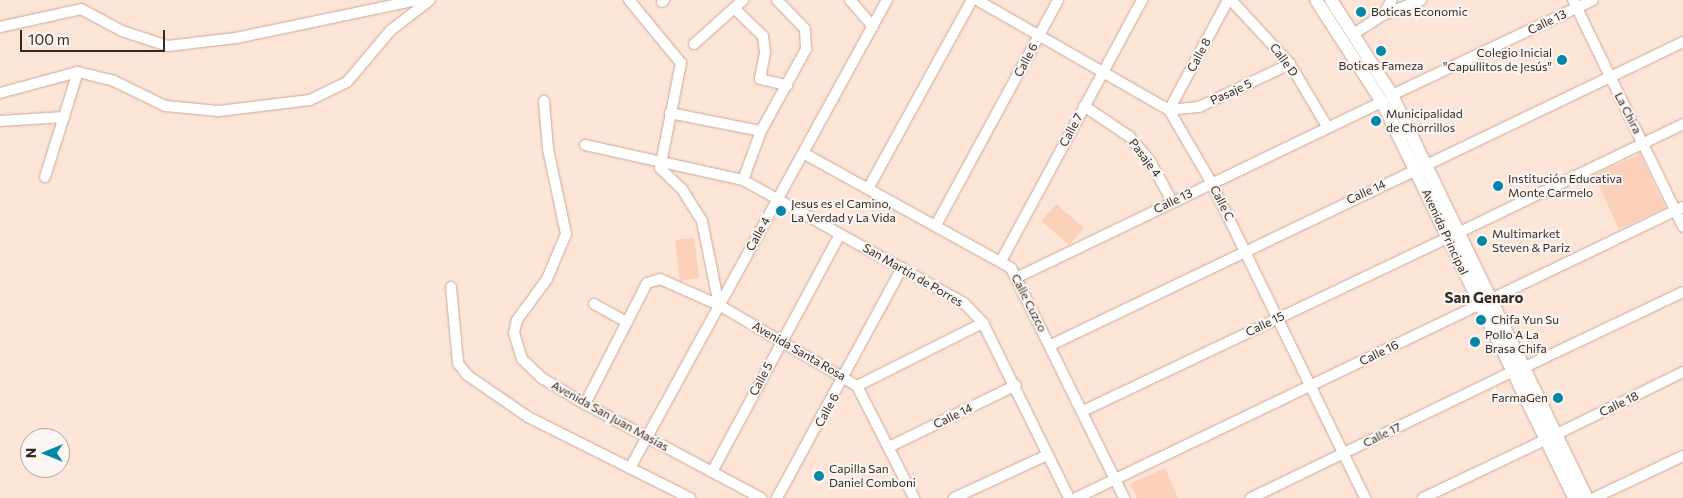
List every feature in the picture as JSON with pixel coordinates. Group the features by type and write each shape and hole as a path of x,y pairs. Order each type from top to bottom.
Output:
{"street":[{"path":"60,11 67,0"},
{"path":"0,27 60,11 81,8 122,30 168,46 236,38 418,0"},
{"path":"0,93 78,72 114,81 165,106 219,111 310,100 347,82 391,30 430,0"},
{"path":"629,0 681,63 659,165 695,204 702,222 719,305"},
{"path":"694,44 742,0"},
{"path":"743,180 761,131 787,85 808,38 777,0"},
{"path":"850,0 873,26"},
{"name":"Calle 4","path":"630,468 887,0"},
{"path":"869,187 972,0"},
{"name":"Calle C","path":"977,0 1104,69 1169,110 1211,182 1365,498"},
{"name":"Calle 6","path":"936,225 1058,0"},
{"name":"Calle 7","path":"1001,261 1142,0"},
{"name":"Calle D","path":"1230,0 1290,64 1328,128"},
{"name":"Calle 8","path":"1169,110 1230,0"},
{"name":"Avenida Principal","path":"1316,0 1387,99"},
{"name":"Avenida Principal","path":"1331,0 1355,33 1486,302 1524,367 1574,498"},
{"path":"1384,16 1392,0"},
{"path":"1355,33 1384,16 1421,0"},
{"name":"Calle 13","path":"1018,276 1211,182 1328,128 1575,4 1594,0"},
{"name":"La Chira","path":"1575,4 1643,143 1679,209 1683,227"},
{"path":"734,8 763,36 766,53 760,79 787,85"},
{"name":"Calle 14","path":"1051,345 1245,250 1683,42"},
{"name":"Pasaje 5","path":"1169,110 1198,107 1290,64"},
{"path":"45,177 78,72"},
{"name":"Avenida San Juan Masías","path":"544,101 548,149 566,234 547,279 517,320 514,332 522,359 531,369 585,404 761,498"},
{"name":"Pasaje 4","path":"1084,106 1130,137 1150,161 1172,201"},
{"path":"670,113 761,131"},
{"path":"0,121 64,117"},
{"name":"Calle 15","path":"1083,411 1683,124"},
{"name":"San Martín de Porres","path":"585,145 659,165 743,180 964,303 983,323 1016,385 1047,455 1069,498"},
{"name":"Calle Cuzco","path":"803,153 869,187 1001,261 1018,276 1124,498"},
{"name":"Calle 16","path":"1076,498 1679,209"},
{"name":"Calle 5","path":"712,472 840,234"},
{"name":"Calle 6","path":"777,498 845,377 902,268"},
{"name":"Avenida Santa Rosa","path":"626,322 653,278 719,305 845,377 856,386 890,447 914,498"},
{"path":"451,287 458,363 467,375 528,417 690,498"},
{"path":"1524,367 1683,292"},
{"name":"Avenida Principal","path":"1486,302 1512,372 1587,498"},
{"path":"585,404 626,322 594,304"},
{"path":"856,386 983,323"},
{"name":"Calle 17","path":"1251,498 1512,372"},
{"name":"Calle 18","path":"1423,498 1683,372"},
{"name":"Calle 14","path":"890,447 1016,385"},
{"path":"954,498 1047,455"},
{"path":"1594,498 1683,456"}],"shaded area":[{"path":"1640,154 1665,208 1619,229 1594,175"},
{"path":"1056,204 1084,228 1069,245 1041,221"},
{"path":"694,238 699,278 680,281 675,240"},
{"path":"1165,468 1178,498 1137,498 1130,484"}],"place":[{"name":"Boticas Economic","path":"1361,12"},
{"name":"Boticas Fameza","path":"1381,51"},
{"name":"Colegio Inicial \"Capullitos de Jesús\"","path":"1562,60"},
{"name":"Municipalidad de Chorrillos","path":"1376,121"},
{"name":"Institución Educativa Monte Carmelo","path":"1498,186"},
{"name":"Jesus es el Camino, La Verdad y La Vida","path":"781,211"},
{"name":"Multimarket Steven & Pariz","path":"1482,241"},
{"name":"Chifa Yun Su","path":"1481,320"},
{"name":"Pollo A La Brasa Chifa","path":"1475,342"},
{"name":"FarmaGen","path":"1558,398"},
{"name":"Capilla San Daniel Comboni","path":"819,476"}],"district":[{"name":"San Genaro","path":"1484,298"}]}
